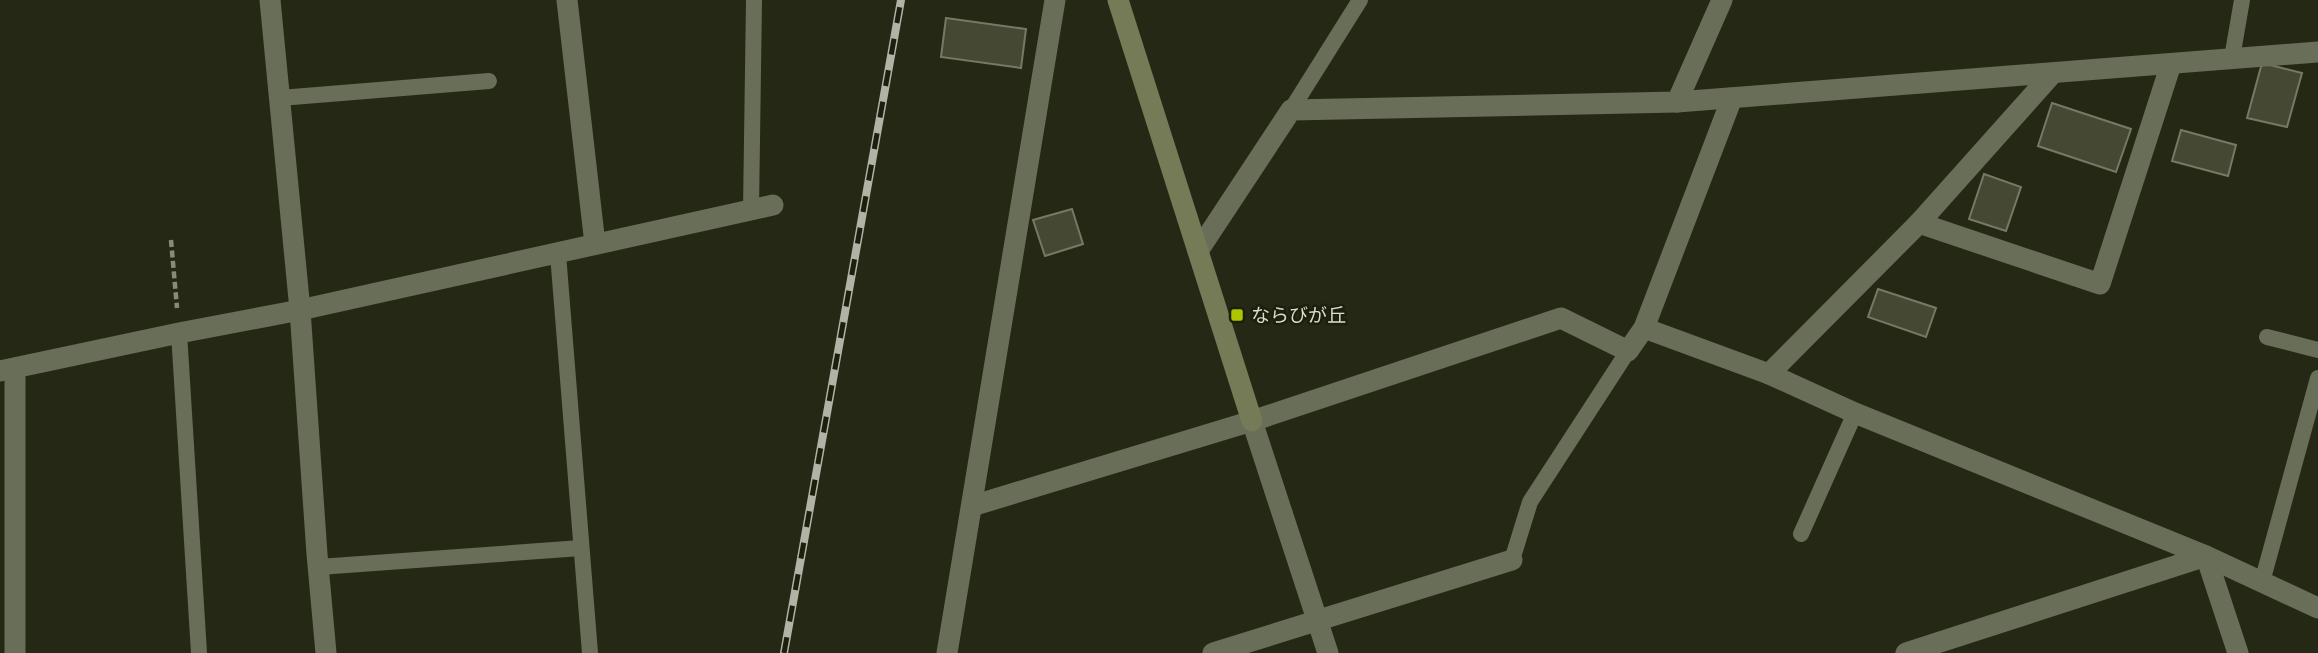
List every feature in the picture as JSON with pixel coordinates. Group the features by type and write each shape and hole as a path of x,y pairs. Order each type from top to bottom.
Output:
{"street":[{"path":"270,0 300,310 327,653"},
{"path":"567,0 595,244"},
{"path":"947,653 1055,0"},
{"path":"1118,0 1328,653"},
{"path":"1677,102 1723,0"},
{"path":"1198,251 1291,110 1677,102 2318,52"},
{"path":"1919,223 2100,284 2171,64"},
{"path":"1769,374 1919,223 2052,74"},
{"path":"972,506 1252,421 1561,318 1628,351 1644,328 1732,98"},
{"path":"15,653 8,369 300,310 773,205"},
{"path":"1644,328 1769,374 1855,413 2206,556 2318,608"},
{"path":"1906,653 2206,556"},
{"path":"2206,556 2238,653"},
{"path":"1213,653 1512,560"}],"lane":[{"path":"751,210 754,0"},
{"path":"1291,110 1360,0"},
{"path":"2232,58 2242,0"},
{"path":"280,98 489,81"},
{"path":"558,254 590,653"},
{"path":"179,333 199,653"},
{"path":"2267,337 2318,350"},
{"path":"1512,560 1530,502 1628,351"},
{"path":"2262,582 2318,378"},
{"path":"1801,534 1855,413"},
{"path":"319,566 582,548"}],"path":[{"path":"171,240 179,333"}],"building":[{"path":"946,18 1026,29 1021,68 941,57"},
{"path":"2262,63 2302,73 2287,127 2247,118"},
{"path":"2052,103 2131,129 2116,172 2038,146"},
{"path":"2181,130 2236,145 2228,176 2172,161"},
{"path":"1984,174 2021,187 2006,231 1969,219"},
{"path":"1072,209 1083,244 1045,256 1033,220"},
{"path":"1878,289 1936,308 1926,337 1868,317"}],"railway":[{"path":"784,653 901,0"}],"place":[{"name":"ならびが丘","path":"1237,315"}]}
